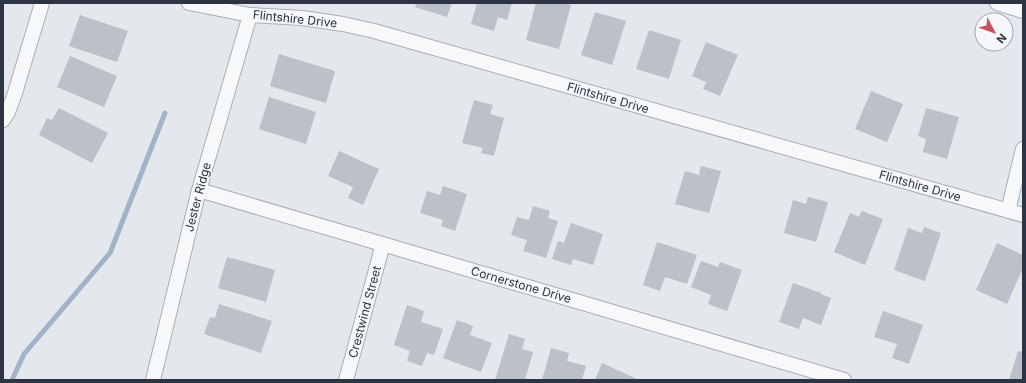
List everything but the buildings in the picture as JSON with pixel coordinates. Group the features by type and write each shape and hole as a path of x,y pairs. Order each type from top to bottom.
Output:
{"street":[{"path":"3,120 8,112 15,93 42,3"},
{"name":"Flintshire Drive","path":"189,3 250,16 302,18 343,24 374,31 1023,215"},
{"path":"997,3 1023,11"},
{"name":"Jester Ridge","path":"153,380 199,190 250,16"},
{"path":"1008,211 1023,149"},
{"name":"Cornerstone Drive","path":"199,190 844,380"},
{"name":"Crestwind Street","path":"346,380 383,244"}],"waterway":[{"path":"12,380 24,354 110,253 165,113"}]}
